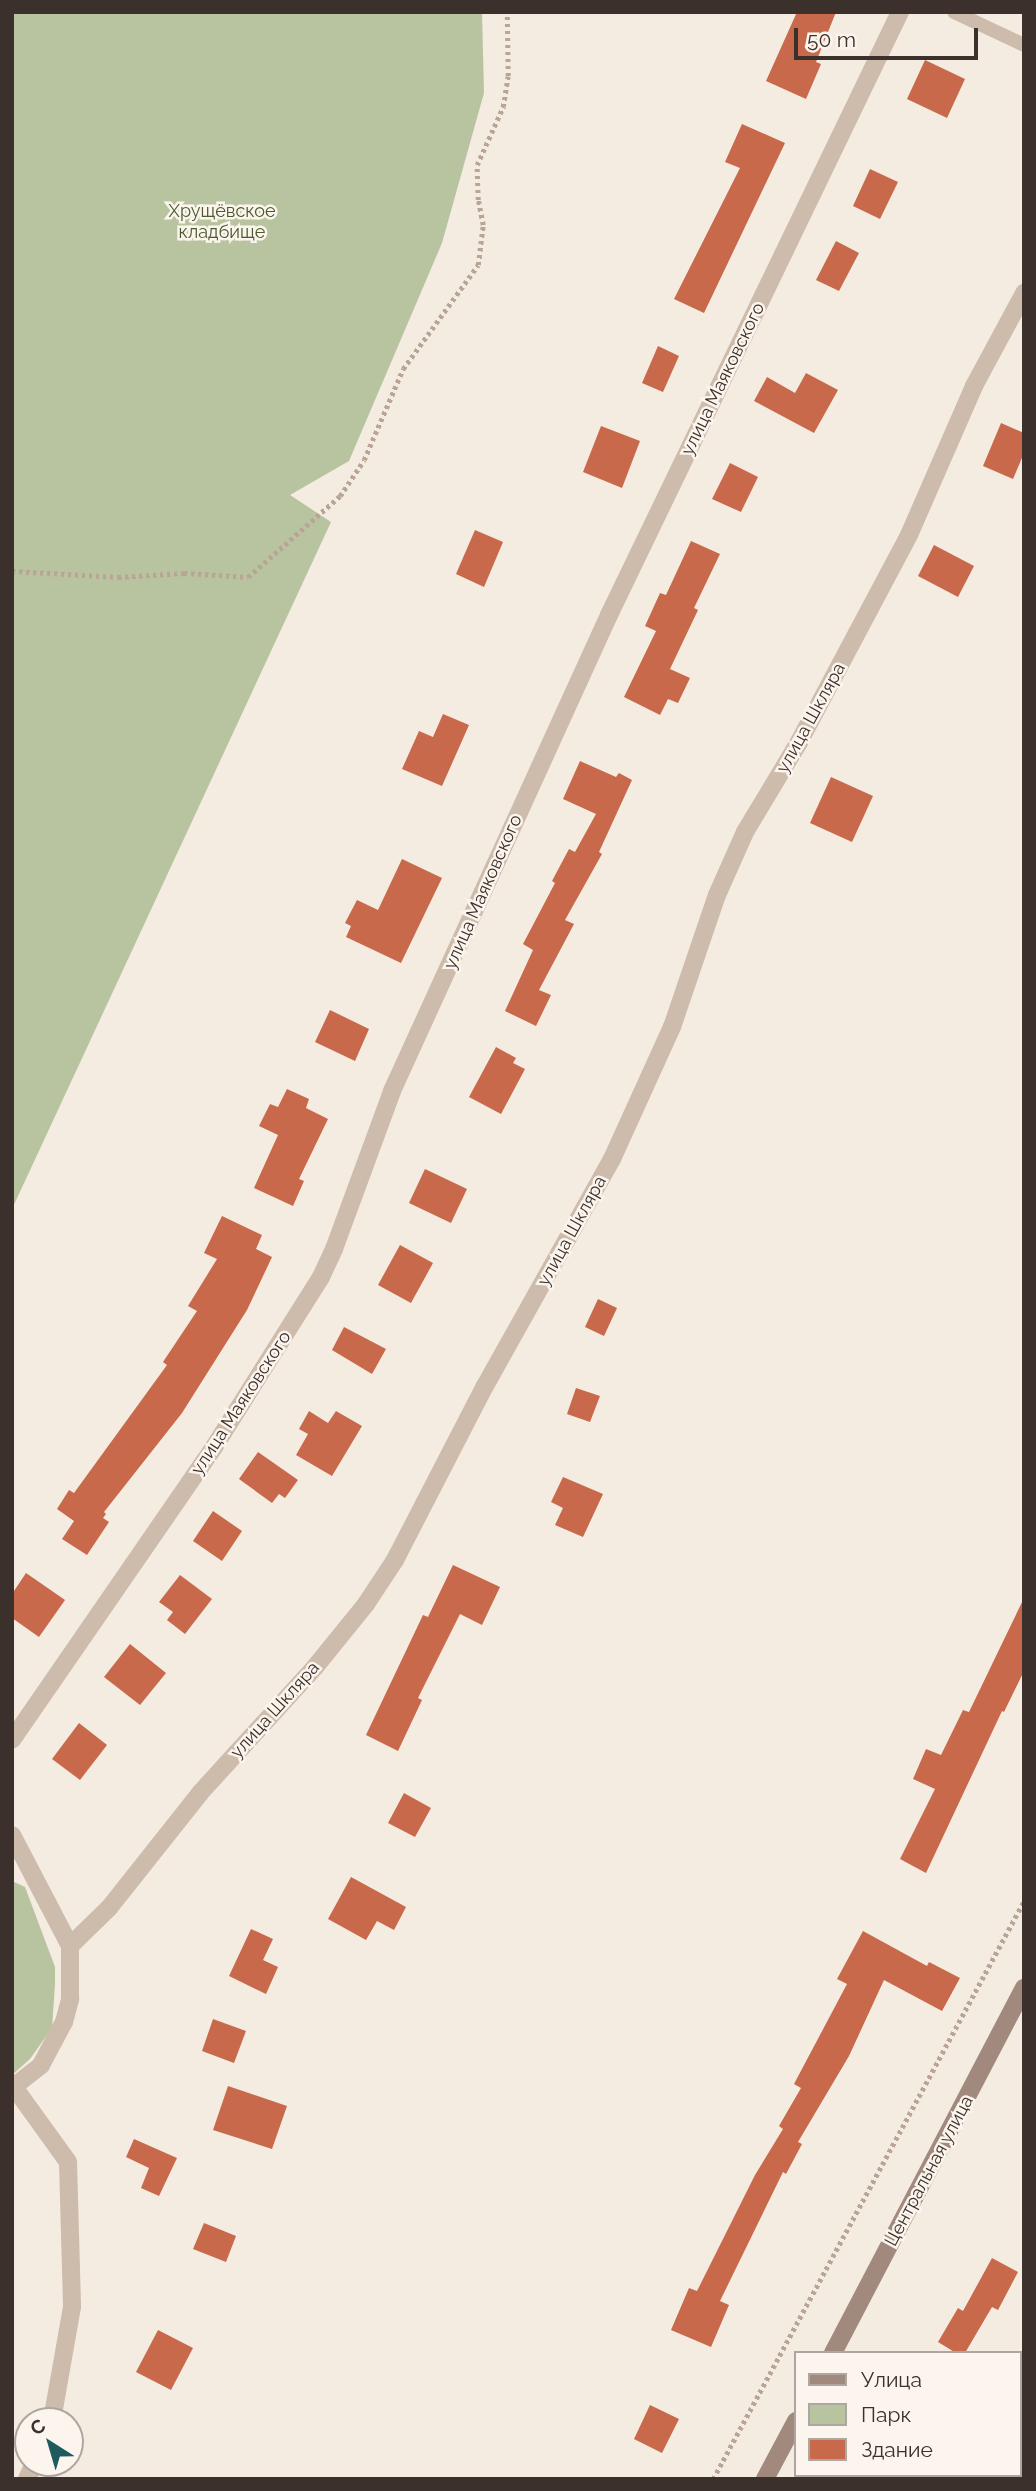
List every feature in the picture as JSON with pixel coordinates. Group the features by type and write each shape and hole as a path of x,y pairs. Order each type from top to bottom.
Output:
{"main road":[{"name":"Центральная улица","path":"833,2351 1024,1988"},
{"path":"765,2479 794,2425"}],"street":[{"name":"улица Маяковского","path":"12,1740 214,1447 321,1277 334,1249 392,1091 609,615 900,12"},
{"name":"улица Шкляра","path":"70,1946 109,1908 200,1793 315,1667 366,1604 396,1560 485,1386 612,1159 672,1027 718,895 745,832 799,742 909,535 974,386 1024,293"},
{"path":"12,1835 70,1946 70,1999 64,2022 41,2065 13,2088 68,2162 72,2307 54,2407"}],"lane":[{"path":"954,12 1024,45"}],"path":[{"path":"12,571 118,577 184,573 248,577 340,496 364,460 403,369 478,265 483,225 478,200 477,165 503,107 508,76 507,12"},
{"path":"713,2479 1024,1901"}],"green space":[{"name":"Хрущёвское кладбище","path":"12,12 482,12 484,93 442,243 349,461 290,495 331,522 12,1209"},
{"path":"12,1881 25,1887 55,1967 55,1984 52,2028 30,2059 12,2075"}],"building":[{"path":"797,12 836,12 816,62 821,64 806,99 766,81"},
{"path":"925,60 965,79 947,118 907,99"},
{"path":"742,124 785,143 704,313 674,299 740,168 725,162"},
{"path":"870,169 898,182 880,219 853,206"},
{"path":"836,241 859,253 839,291 816,280"},
{"path":"658,346 679,356 663,392 642,383"},
{"path":"806,373 838,390 814,433 754,401 767,377 795,393"},
{"path":"1001,423 1024,433 1024,453 1013,479 983,466"},
{"path":"601,426 640,441 622,488 583,472"},
{"path":"730,463 758,477 741,512 712,499"},
{"path":"475,530 503,542 484,587 456,574"},
{"path":"691,541 720,554 694,608 698,610 670,669 690,678 678,703 668,699 660,715 624,697 656,631 645,626 660,593 666,595"},
{"path":"934,545 974,566 958,597 918,576"},
{"path":"443,714 469,725 442,786 402,769 419,731 433,737"},
{"path":"580,761 616,777 619,773 632,780 599,852 602,854 565,920 574,924 539,990 551,995 536,1026 505,1011 533,950 523,944 555,883 552,881 569,849 575,852 596,814 563,799"},
{"path":"831,777 873,796 852,842 810,823"},
{"path":"402,859 442,878 401,963 346,937 351,926 345,923 357,900 378,910"},
{"path":"330,1010 369,1029 355,1061 315,1042"},
{"path":"496,1047 516,1058 513,1063 525,1069 501,1114 469,1097"},
{"path":"287,1089 309,1099 306,1108 328,1119 299,1179 304,1181 293,1206 254,1188 278,1135 259,1126 270,1104 278,1107"},
{"path":"425,1169 467,1189 451,1223 409,1203"},
{"path":"222,1216 262,1235 256,1249 272,1257 247,1310 182,1413 104,1512 106,1514 103,1518 109,1522 87,1555 62,1539 74,1521 57,1509 69,1490 74,1493 167,1365 163,1362 197,1311 188,1306 217,1259 204,1253"},
{"path":"400,1245 433,1263 411,1303 378,1285"},
{"path":"598,1299 617,1308 604,1336 585,1327"},
{"path":"344,1327 386,1349 372,1374 332,1350"},
{"path":"576,1388 600,1396 590,1422 567,1414"},
{"path":"309,1411 328,1423 336,1411 362,1426 332,1476 296,1455 308,1434 299,1429"},
{"path":"258,1452 298,1480 285,1498 279,1494 272,1503 239,1479"},
{"path":"563,1477 603,1494 583,1537 555,1525 563,1508 551,1502"},
{"path":"213,1511 242,1531 222,1561 193,1541"},
{"path":"453,1565 500,1587 482,1625 460,1614 418,1698 422,1700 398,1751 366,1735 423,1615 428,1617"},
{"path":"26,1573 65,1600 39,1637 12,1618 12,1594"},
{"path":"180,1575 212,1599 185,1634 167,1620 173,1612 159,1602"},
{"path":"1024,1598 1024,1671 1004,1712 1002,1711 926,1873 900,1859 935,1789 913,1779 926,1749 941,1755 963,1710 969,1712"},
{"path":"130,1644 166,1673 140,1705 104,1677"},
{"path":"79,1723 107,1745 80,1780 52,1759"},
{"path":"404,1793 431,1808 415,1837 388,1823"},
{"path":"351,1877 406,1907 394,1930 377,1921 366,1940 328,1919"},
{"path":"251,1929 273,1939 263,1960 278,1967 266,1994 229,1976"},
{"path":"863,1931 927,1966 929,1962 960,1978 942,2011 884,1980 849,2056 798,2142 802,2144 786,2174 783,2172 720,2301 729,2305 711,2347 671,2330 689,2288 697,2291 755,2175 783,2129 779,2126 801,2088 794,2084 847,1984 837,1979"},
{"path":"213,2019 246,2031 234,2063 202,2051"},
{"path":"228,2086 287,2106 272,2149 213,2130"},
{"path":"134,2139 177,2158 159,2196 141,2188 149,2168 126,2157"},
{"path":"204,2223 236,2236 226,2262 193,2249"},
{"path":"992,2258 1018,2272 998,2310 992,2307 966,2351 953,2351 938,2342 958,2308 963,2311"},
{"path":"158,2330 193,2348 171,2390 136,2372"},
{"path":"650,2405 679,2419 662,2453 634,2439"}]}
